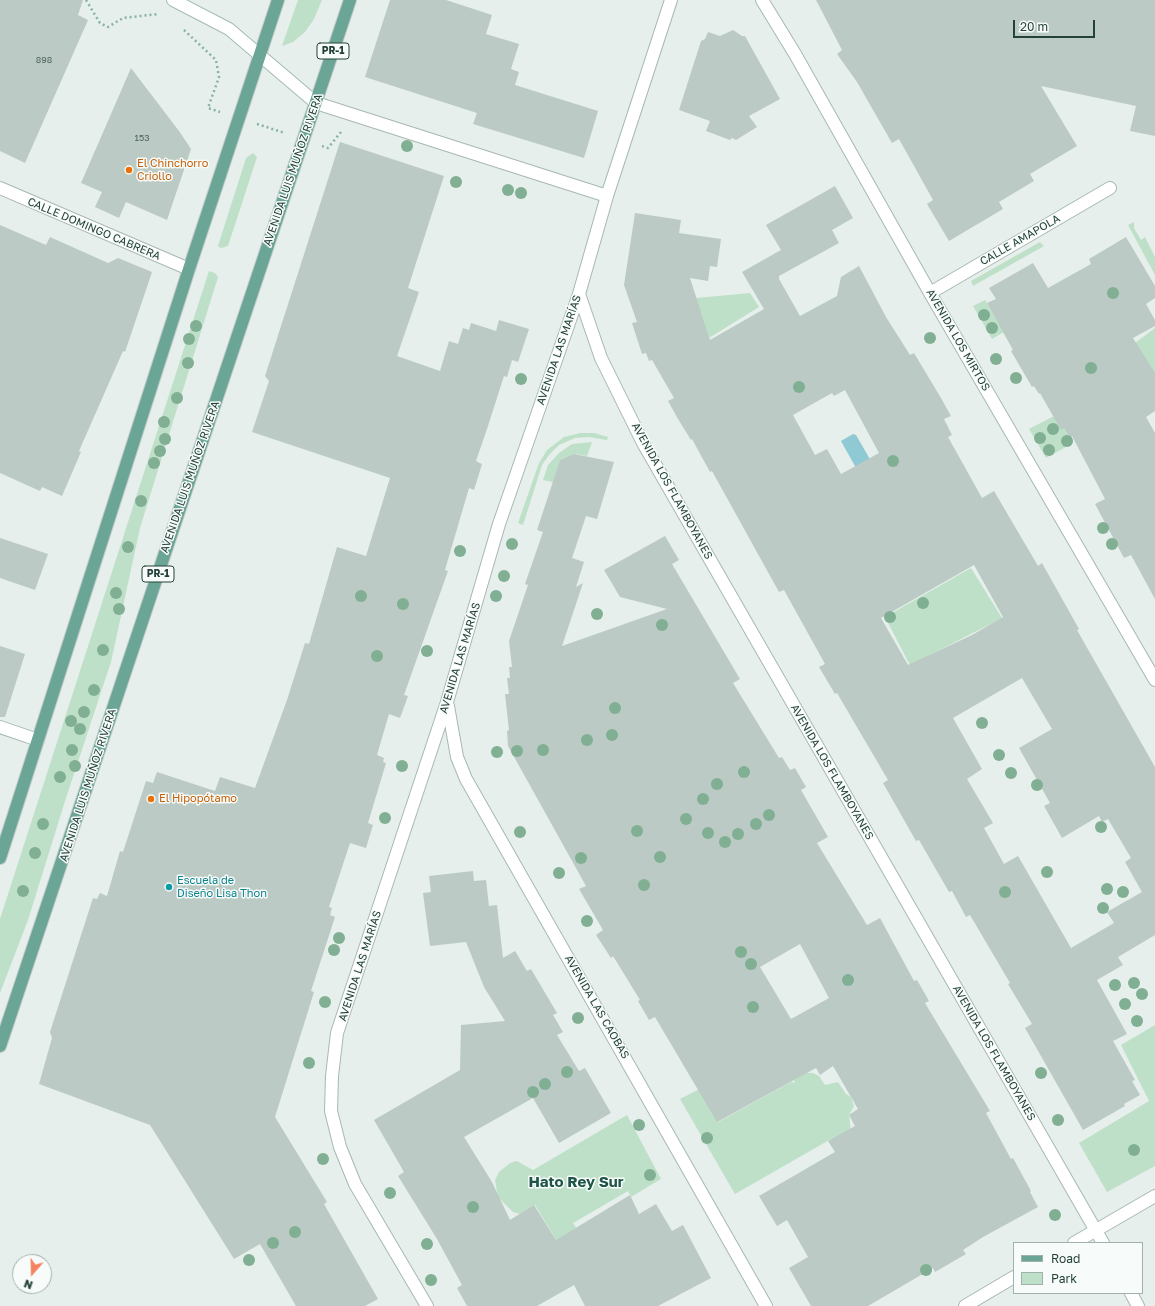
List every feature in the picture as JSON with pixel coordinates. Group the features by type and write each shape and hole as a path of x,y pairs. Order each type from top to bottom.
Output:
{"main road":[{"path":"0,858 188,269 278,0"},
{"name":"AVENIDA LUIS MUÑOZ RIVERA","path":"0,1046 350,0"}],"street":[{"path":"173,0 229,29 316,103 607,196"},
{"name":"AVENIDA LAS MARÍAS","path":"427,1306 354,1184 340,1147 331,1111 332,1076 337,1033 447,702 500,524 579,294 607,196 671,0"},
{"name":"AVENIDA LOS MIRTOS","path":"762,0 795,54 930,293 1155,680"},
{"name":"CALLE DOMINGO CABRERA","path":"0,188 188,269"},
{"name":"CALLE AMAPOLA","path":"930,293 1110,188"},
{"name":"AVENIDA LOS FLAMBOYANES","path":"579,294 602,358 643,443 1102,1242"},
{"name":"AVENIDA LAS CAOBAS","path":"447,702 457,757 466,779 766,1306"},
{"path":"0,727 38,740"},
{"path":"1076,1242 1155,1196"},
{"path":"964,1306 1013,1278"},
{"path":"1132,1294 1138,1306"}],"green space":[{"path":"298,0 322,0 314,19 305,32 293,42 282,46"},
{"path":"253,153 257,157 228,246 221,248 218,246 246,158"},
{"path":"1134,222 1134,228 1141,240 1145,237 1155,257 1155,275 1128,225"},
{"path":"1040,242 1044,246 973,286 971,281"},
{"path":"209,271 215,273 218,277 140,528 111,662 28,920 0,993 0,919"},
{"path":"750,293 759,307 688,351 705,324 701,312 696,313 696,298"},
{"path":"985,300 1004,332 992,339 973,306"},
{"path":"1155,328 1155,378 1135,343"},
{"path":"1054,416 1064,428 1073,443 1046,458 1029,429"},
{"path":"580,433 594,433 608,437 607,440 588,437 575,438 559,445 549,455 542,465 523,525 518,523 539,463 547,450 564,437"},
{"path":"592,442 587,456 576,454 562,459 553,482 543,480 548,465 559,453 572,444"},
{"path":"971,568 1002,618 926,657 914,673 885,617"},
{"path":"1155,1025 1155,1166 1107,1192 1079,1143 1149,1101 1121,1045"},
{"path":"803,1071 819,1076 825,1085 838,1082 846,1094 851,1097 854,1106 849,1115 851,1132 836,1139 831,1139 735,1194 680,1099 707,1085 718,1122 791,1082 795,1083 791,1073"},
{"path":"627,1115 661,1179 631,1197 628,1191 573,1223 588,1246 567,1258 535,1205 520,1214 513,1212 498,1197 495,1180 499,1172 510,1163 517,1161 533,1170"}],"water":[{"path":"853,434 856,435 871,461 856,468 841,441"}],"building":[{"path":"0,0 83,0 78,15 88,20 25,163 0,151"},
{"path":"390,0 446,0 492,15 486,34 519,44 511,69 519,72 515,85 598,111 584,158 473,124 477,113 365,77"},
{"path":"816,0 1155,0 1155,136 1130,131 1136,106 1041,86 1077,146 1030,174 1034,181 999,202 1003,209 949,241 927,204 933,200 899,139 892,143 857,82 837,54 842,50"},
{"path":"733,30 742,36 745,36 780,99 749,116 757,127 736,140 732,138 730,140 706,131 710,121 679,110 701,41 705,39 708,32 720,36"},
{"path":"131,68 191,149 167,220 126,202 119,218 95,207 102,192 81,183"},
{"path":"340,142 444,176 408,288 419,292 397,356 440,371 449,341 458,344 463,328 469,330 471,323 496,331 499,320 529,329 518,362 512,360 507,377 504,376 476,461 482,464 474,490 469,488 445,570 448,571 404,695 408,696 400,718 389,714 377,755 384,758 383,762 386,763 368,823 373,825 366,848 350,843 329,907 332,908 330,915 335,917 311,991 314,992 275,1117 327,1202 324,1204 378,1299 365,1306 296,1306 260,1244 234,1259 150,1125 39,1084 52,1038 50,1032 93,898 97,899 100,893 107,896 120,851 123,852 146,781 153,783 157,772 215,791 220,777 255,788 287,700 305,643 309,644 337,547 366,556 390,478 252,432 269,381 265,376"},
{"path":"835,186 853,218 832,230 839,243 779,276 779,279 800,316 837,296 841,277 859,266 886,317 910,355 914,353 951,416 944,419 952,435 948,437 982,498 994,491 1038,566 1042,563 1079,629 1077,630 1155,767 1155,935 1118,957 1123,965 1097,980 1127,1034 1113,1041 1135,1080 1132,1081 1140,1095 1124,1104 1125,1106 1083,1130 1025,1028 1032,1024 1008,984 1010,983 970,915 966,917 952,891 949,892 919,840 916,841 883,783 888,780 837,693 835,694 819,667 825,664 784,590 779,592 712,471 710,472 692,439 691,440 678,419 668,401 674,398 652,360 649,361 646,353 642,354 632,323 637,322 624,285 635,213 681,220 679,233 721,239 717,267 710,266 708,281 690,278 710,340 764,309 742,272 781,250 766,225","holes":["845,390 879,453 841,474 827,449 815,455 793,415 832,393 834,396","974,565 1003,617 972,635 908,665 881,618","1022,678 1052,729 1019,748 1050,803 1044,806 1062,838 1099,816 1102,822 1108,819 1131,858 1125,862 1142,892 1107,912 1114,923 1071,948 1018,856 1004,864 984,828 993,823 967,779 982,769 953,718"]},
{"path":"0,225 46,245 50,237 108,263 118,258 152,272 125,352 123,351 79,451 81,452 62,496 42,487 40,491 0,473"},
{"path":"1126,237 1155,286 1155,298 1146,304 1155,320 1155,326 1133,338 1155,373 1155,411 1146,417 1155,433 1155,599 1131,555 1124,558 1095,504 1105,499 1072,436 1070,438 1064,428 1061,430 1040,393 1039,394 1034,386 1032,387 1011,351 1013,350 987,303 996,299 989,288 1033,263 1048,288 1091,264 1089,259"},
{"path":"574,454 614,462 597,519 586,516 572,558 584,562 576,587 583,583 562,646 667,609 620,597 604,570 665,536 679,560 672,564 740,679 733,683 779,758 782,757 790,770 795,768 806,787 801,790 828,837 817,843 867,925 880,918 914,981 917,980 929,1001 925,1003 990,1111 986,1113 1011,1159 1013,1158 1038,1207 983,1237 963,1250 966,1254 935,1272 933,1268 868,1306 811,1306 789,1268 808,1257 787,1220 777,1226 759,1196 835,1152 828,1141 855,1126 849,1115 858,1109 833,1066 820,1075 816,1068 717,1122 655,1017 649,1020 638,1001 640,1000 613,956 611,958 596,935 603,930 579,889 586,886 508,746 507,731 509,730 505,694 509,694 507,678 510,678 509,667 512,667 509,641 528,585 525,584 543,532 537,530 560,460","holes":["800,944 829,998 791,1019 760,967"]},
{"path":"0,538 48,554 35,590 0,578"},
{"path":"0,646 25,654 5,717 0,717"},
{"path":"473,871 474,881 486,880 489,906 497,905 503,958 515,951 527,971 531,969 557,1013 553,1015 563,1032 557,1035 579,1071 585,1068 611,1113 559,1143 533,1098 464,1137 492,1182 510,1220 534,1205 556,1240 630,1195 639,1214 656,1204 672,1231 683,1225 711,1278 658,1306 585,1306 574,1285 537,1306 467,1306 457,1288 462,1285 437,1239 398,1176 404,1172 374,1120 460,1070 461,1025 505,1021 484,987 466,942 430,946 423,893 431,892 429,876"}],"place":[{"name":"El Chinchorro Criollo","path":"129,170"},
{"name":"El Hipopótamo","path":"151,799"},
{"name":"Escuela de Diseño Lisa Thon","path":"169,887"}],"district":[{"name":"Hato Rey Sur","path":"576,1182"}]}
